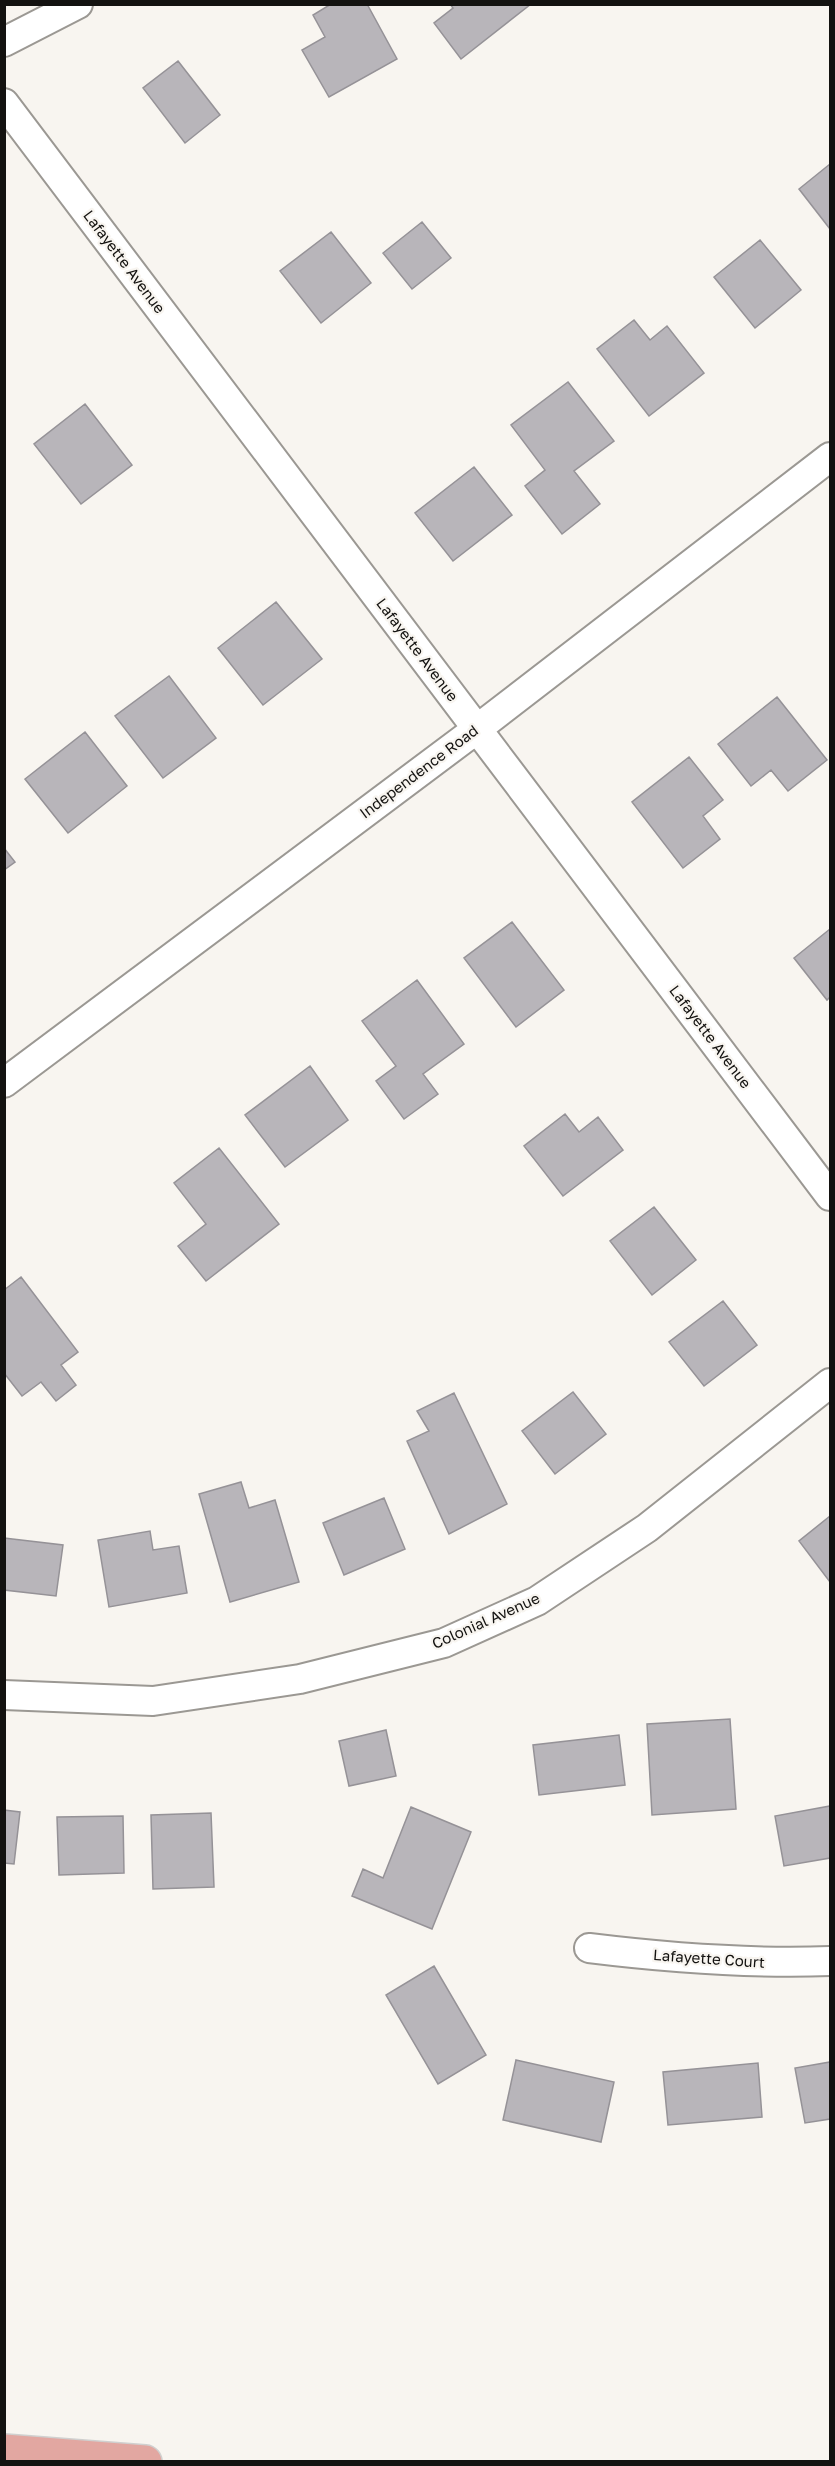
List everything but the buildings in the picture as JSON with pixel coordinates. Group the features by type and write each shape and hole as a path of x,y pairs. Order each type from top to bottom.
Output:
{"main road":[{"path":"4,2451 145,2462"}],"street":[{"path":"4,42 78,4"},
{"name":"Lafayette Avenue","path":"4,103 831,1196"},
{"name":"Independence Road","path":"4,1083 477,729 831,457"},
{"name":"Colonial Avenue","path":"4,1695 153,1701 300,1679 444,1643 537,1600 647,1528 831,1383"},
{"name":"Lafayette Court","path":"589,1948 673,1958 767,1963 831,1961"}]}
